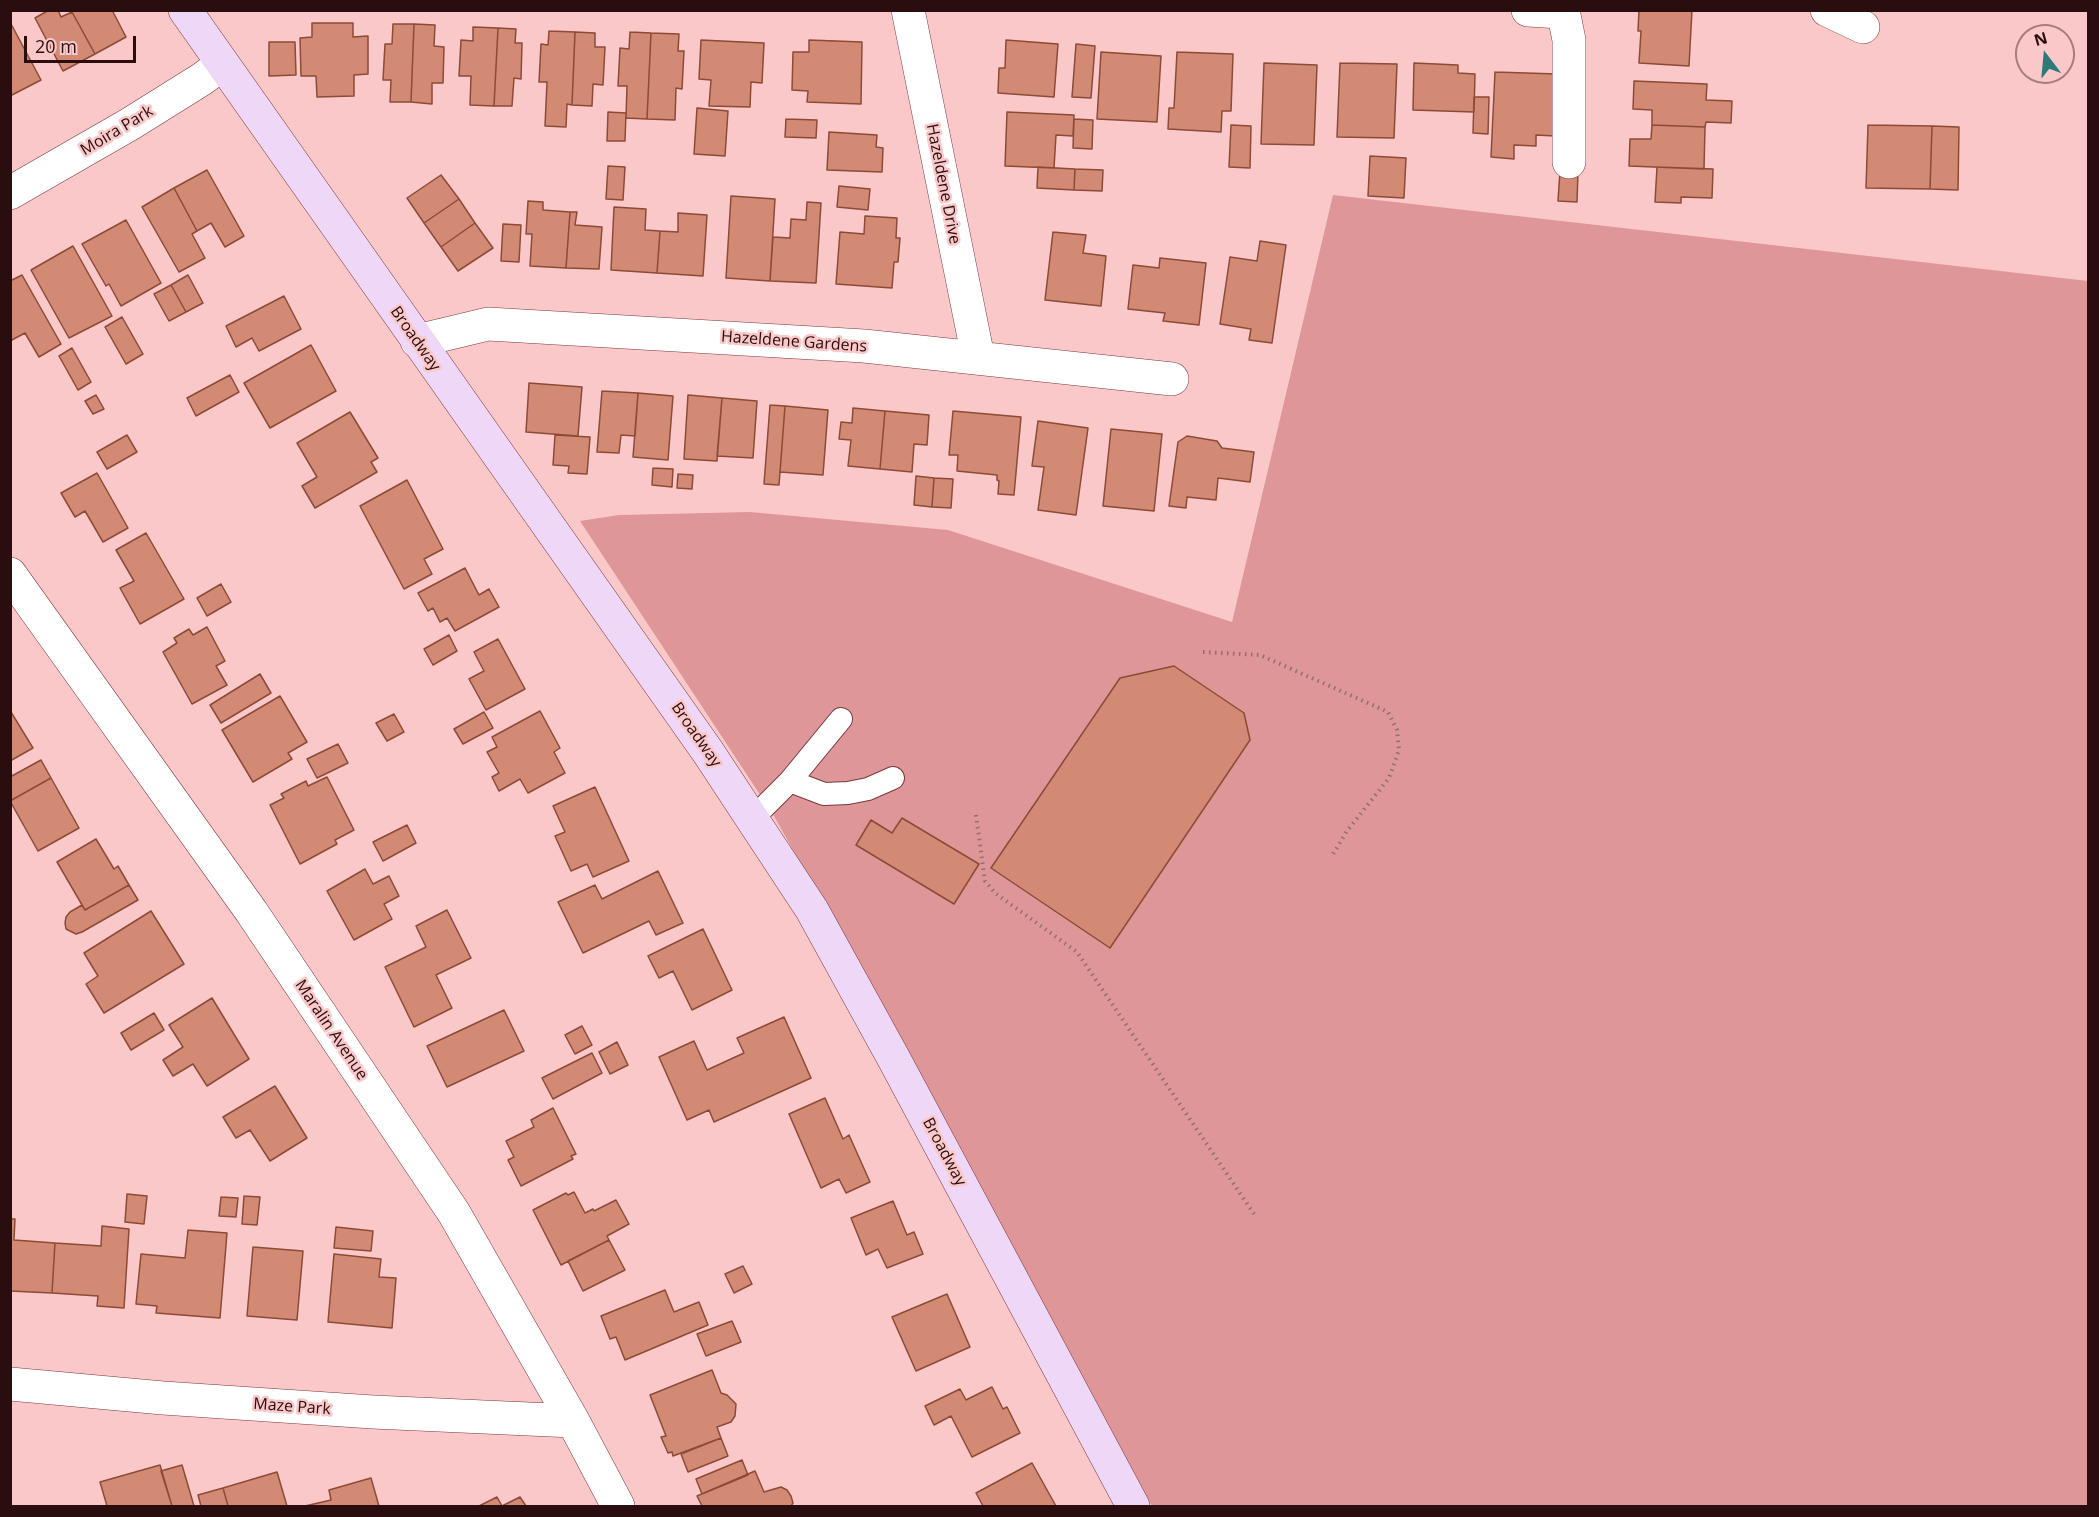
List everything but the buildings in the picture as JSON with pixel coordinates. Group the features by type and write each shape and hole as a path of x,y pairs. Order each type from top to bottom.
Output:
{"street":[{"name":"Broadway","path":"184,10 753,818 812,910 1132,1506"},
{"name":"Hazeldene Drive","path":"908,10 978,357"},
{"path":"1528,10 1562,11 1569,40 1569,162"},
{"path":"1827,10 1863,27"},
{"name":"Moira Park","path":"10,193 130,124 221,65"},
{"name":"Hazeldene Gardens","path":"417,341 488,324 864,346 1172,379"},
{"name":"Maralin Avenue","path":"10,574 251,911 447,1203 573,1421 618,1506"},
{"name":"Maze Park","path":"10,1384 163,1398 350,1411 573,1421"}],"lane":[{"path":"753,818 790,780 842,718"},
{"path":"790,780 824,794 868,789 894,778"}],"path":[{"path":"1203,652 1260,655 1388,712 1397,730 1399,750 1389,778 1347,831 1333,854"},
{"path":"976,815 985,881 995,893 1077,952 1254,1214"}],"shaded area":[{"path":"1333,195 2088,281 2088,1506 1152,1506 911,1062 774,816 580,521 619,515 750,512 948,530 1232,622"}]}
